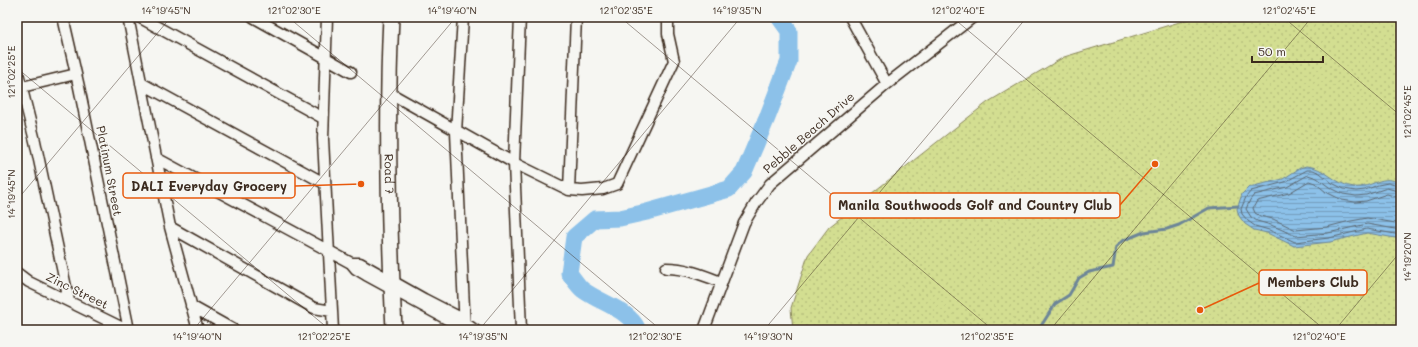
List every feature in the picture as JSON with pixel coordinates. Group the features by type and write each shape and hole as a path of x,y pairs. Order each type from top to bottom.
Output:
{"street":[{"name":"Platinum Street","path":"63,17 128,330"},
{"path":"128,17 170,227 198,330"},
{"path":"139,17 323,118"},
{"path":"253,17 351,72"},
{"path":"326,17 326,59 323,118 324,183 333,330"},
{"name":"Road 7","path":"391,17 394,167 394,330"},
{"name":"Road 7","path":"392,95 398,17"},
{"path":"462,17 456,132 465,326"},
{"path":"520,17 514,164 521,330"},
{"path":"569,190 576,17"},
{"path":"392,95 514,164 569,190 582,191 603,189 617,184 674,61 668,34 668,22 670,17"},
{"path":"850,17 887,84"},
{"name":"Pebble Beach Drive","path":"704,330 744,223 770,184 887,84 973,17"},
{"path":"17,69 35,140 69,301"},
{"path":"22,87 76,74"},
{"path":"141,83 324,183"},
{"path":"156,158 351,263 360,263 395,287 459,316 465,326 475,330"},
{"path":"170,227 314,308 332,311"},
{"path":"666,268 679,268 721,282"},
{"name":"Zinc Street","path":"17,273 29,282 128,330"},
{"name":"Road 7","path":"395,287 399,330"},
{"path":"191,306 234,330"}],"green space":[{"path":"1196,17 1401,17 1401,330 793,330 791,308 808,255 829,227 988,102 1064,57"}],"water":[{"path":"1306,166 1319,169 1347,186 1366,186 1383,180 1394,181 1401,184 1401,239 1367,233 1330,242 1294,246 1267,233 1254,230 1245,224 1239,216 1237,209 1242,194 1249,187 1283,179 1300,168"}],"waterway":[{"path":"638,330 628,317 614,307 583,290 569,273 574,237 595,219 620,218 647,212 729,189 744,172 789,61 789,31 779,17"},
{"path":"1034,330 1041,326 1055,304 1069,295 1079,278 1089,272 1113,267 1116,247 1122,241 1144,232 1167,229 1179,225 1209,208 1238,206"}],"place":[{"name":"Manila Southwoods Golf and Country Club","path":"1155,164"},
{"name":"DALI Everyday Grocery","path":"361,184"},
{"name":"Members Club","path":"1200,310"}]}
